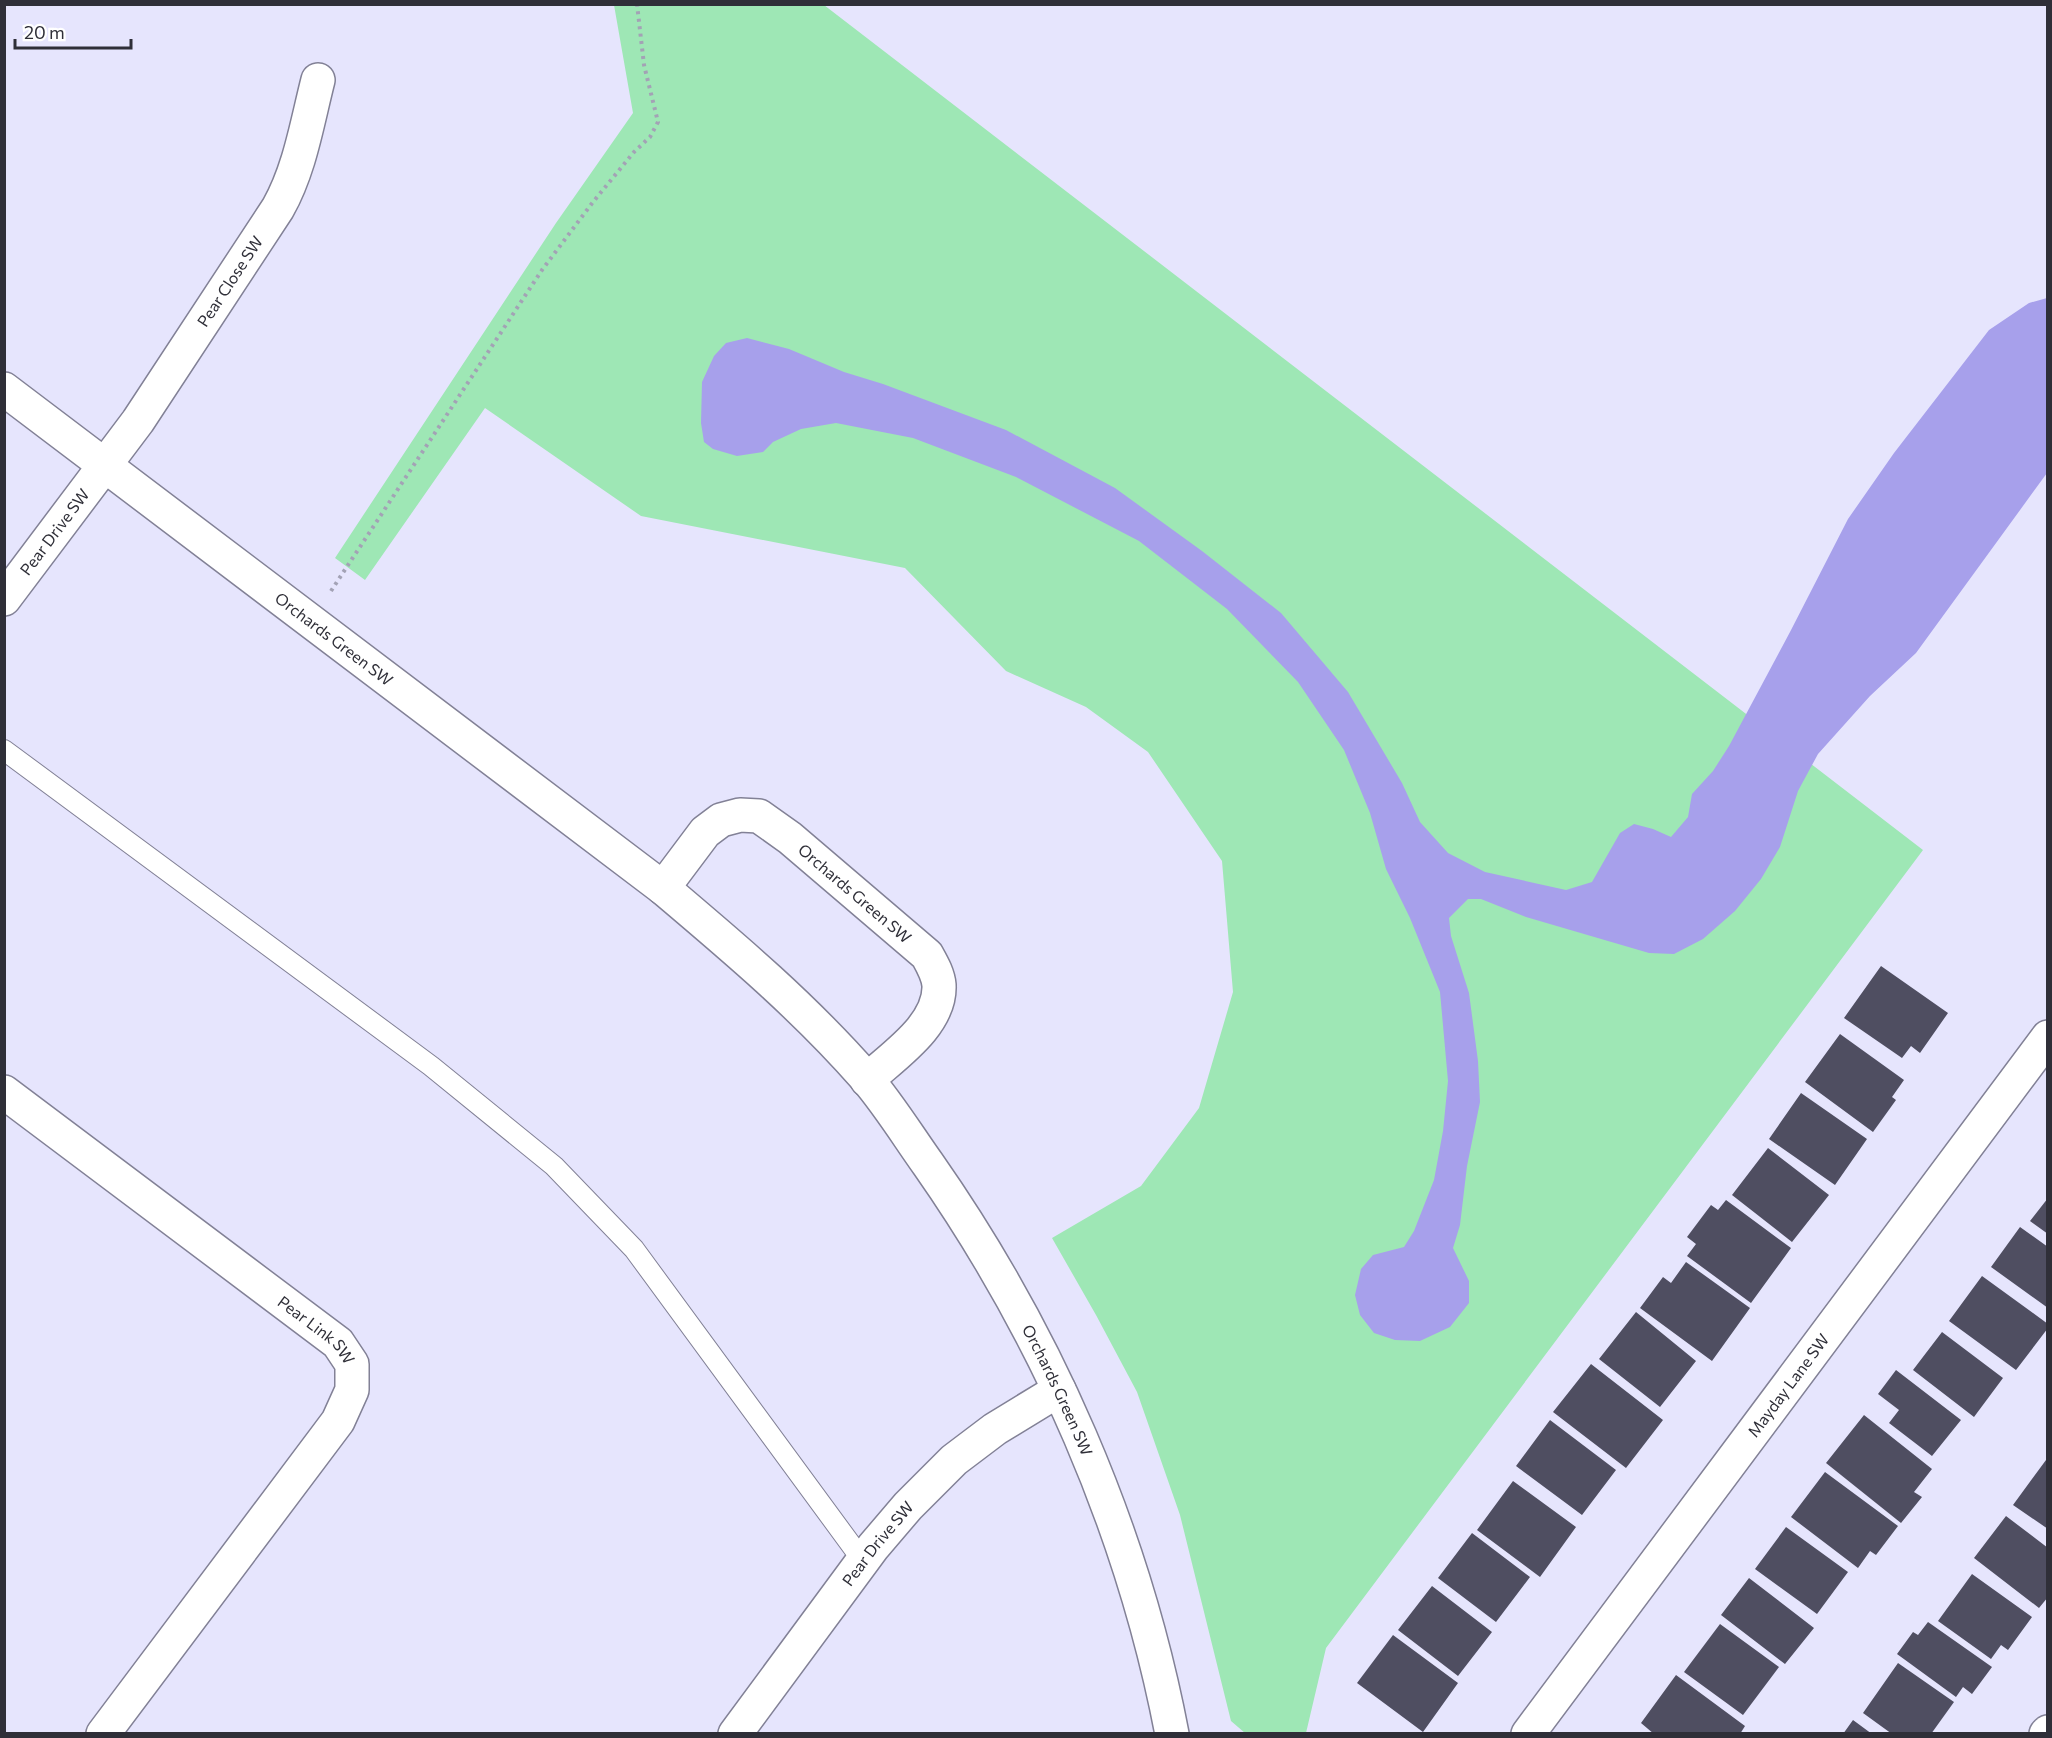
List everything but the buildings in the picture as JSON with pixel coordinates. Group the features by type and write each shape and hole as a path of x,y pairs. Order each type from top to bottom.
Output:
{"street":[{"name":"Pear Close SW","path":"106,465 138,421 290,187 318,80"},
{"name":"Orchards Green SW","path":"4,389 663,888 753,963 824,1032 867,1080 949,1195 988,1256 1059,1390 1120,1539 1142,1607 1172,1734"},
{"name":"Pear Drive SW","path":"4,599 106,465"},
{"name":"Orchards Green SW","path":"663,888 705,832 721,820 740,815 759,816 790,838 927,955 939,986 936,1006 926,1026 867,1080"},
{"name":"Mayday Lane SW","path":"1528,1734 2048,1037"},
{"name":"Pear Link SW","path":"4,1092 338,1343 352,1364 352,1390 338,1421 102,1734"},
{"name":"Pear Drive SW","path":"735,1734 863,1561 908,1506 954,1460 995,1429 1059,1390"}],"lane":[{"path":"4,750 431,1066 554,1166 634,1249 863,1561"}],"path":[{"path":"310,620 344,573 542,270 593,202 634,152 650,137 658,122 644,65 637,4"}],"green space":[{"path":"614,5 824,5 1923,850 1326,1648 1306,1733 1245,1733 1231,1721 1180,1515 1137,1392 1052,1238 1141,1186 1199,1108 1233,992 1222,861 1148,752 1086,707 1006,671 905,568 641,516 485,408 365,580 335,558 556,223 633,113"}],"shaded area":[{"path":"2047,298 2047,473 1916,653 1870,696 1818,754 1798,791 1780,847 1761,879 1735,911 1703,939 1674,954 1649,953 1526,917 1481,899 1468,899 1449,918 1451,936 1469,993 1478,1061 1480,1102 1467,1166 1460,1225 1453,1248 1469,1281 1469,1303 1450,1327 1420,1341 1395,1340 1374,1333 1360,1315 1355,1295 1361,1269 1373,1255 1404,1247 1414,1231 1434,1180 1443,1131 1448,1081 1440,992 1410,918 1386,869 1370,813 1344,750 1298,682 1227,609 1139,541 1016,477 913,438 836,423 801,429 773,442 763,452 737,456 713,449 704,442 701,423 702,382 714,356 726,343 747,338 789,349 844,372 883,384 1006,430 1115,488 1202,551 1281,613 1348,692 1402,783 1420,822 1448,853 1485,872 1566,890 1592,882 1620,833 1634,824 1671,837 1688,817 1692,794 1713,771 1729,746 1848,519 1894,453 1989,330 2029,303"}]}
